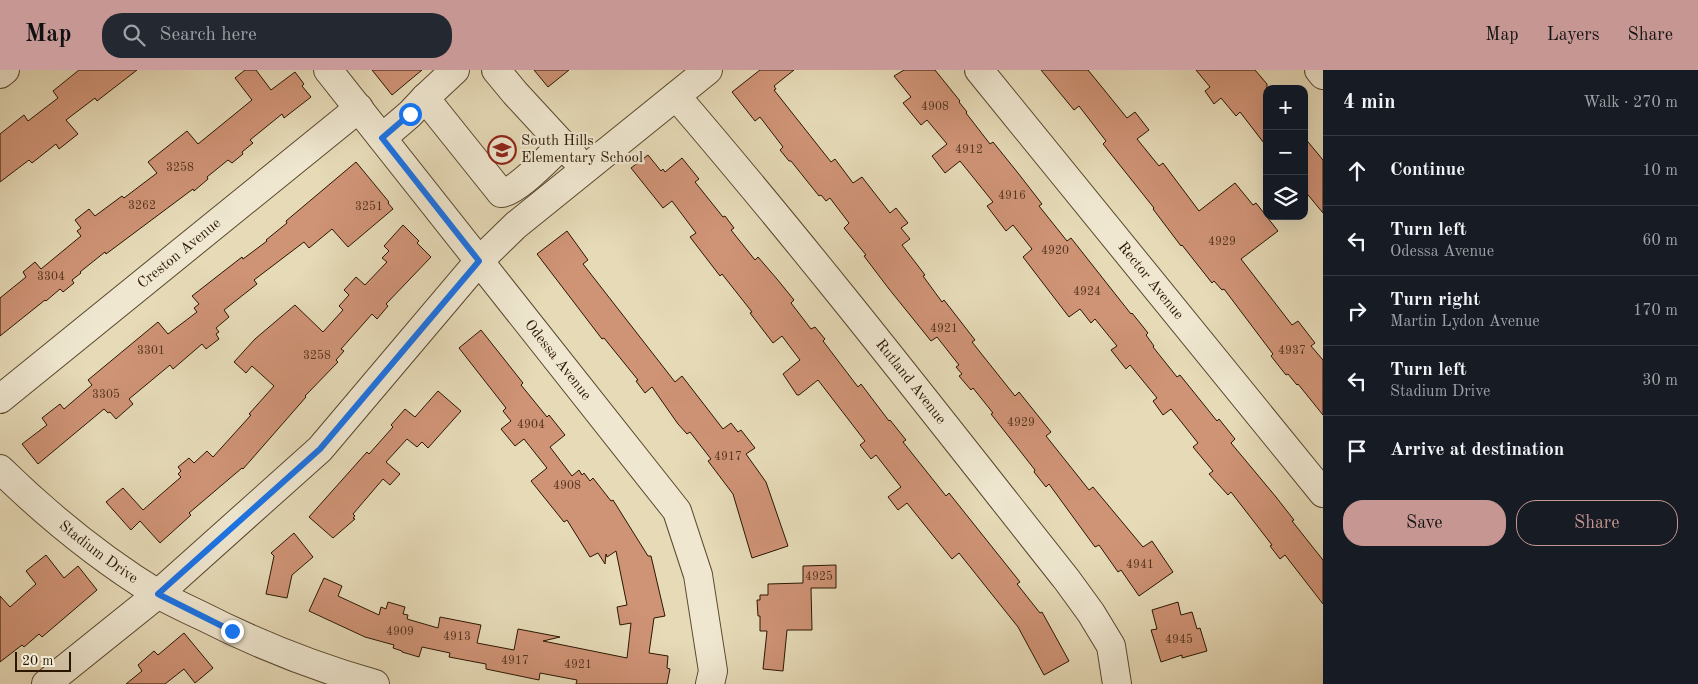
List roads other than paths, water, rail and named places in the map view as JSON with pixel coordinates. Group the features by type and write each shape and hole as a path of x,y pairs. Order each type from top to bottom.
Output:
{"street":[{"path":"0,74 5,70"},
{"name":"Odessa Avenue","path":"328,70 677,511 698,575 713,671 710,684"},
{"path":"382,138 410,114 455,70"},
{"path":"496,70 585,170"},
{"name":"Rector Avenue","path":"980,70 1323,493"},
{"path":"1319,70 1323,74"},
{"path":"46,684 158,594 320,449 479,261 516,225 585,170 689,80"},
{"name":"Rutland Avenue","path":"689,80 750,182 867,327 1091,613 1111,646 1118,684"},
{"path":"425,98 501,193 507,192 520,184 563,144"},
{"name":"Creston Avenue","path":"0,399 359,108"},
{"name":"Stadium Drive","path":"0,469 31,500 90,547 158,594 232,631 314,666 359,682"}],"place":[{"name":"South Hills Elementary School","path":"502,150"}]}
